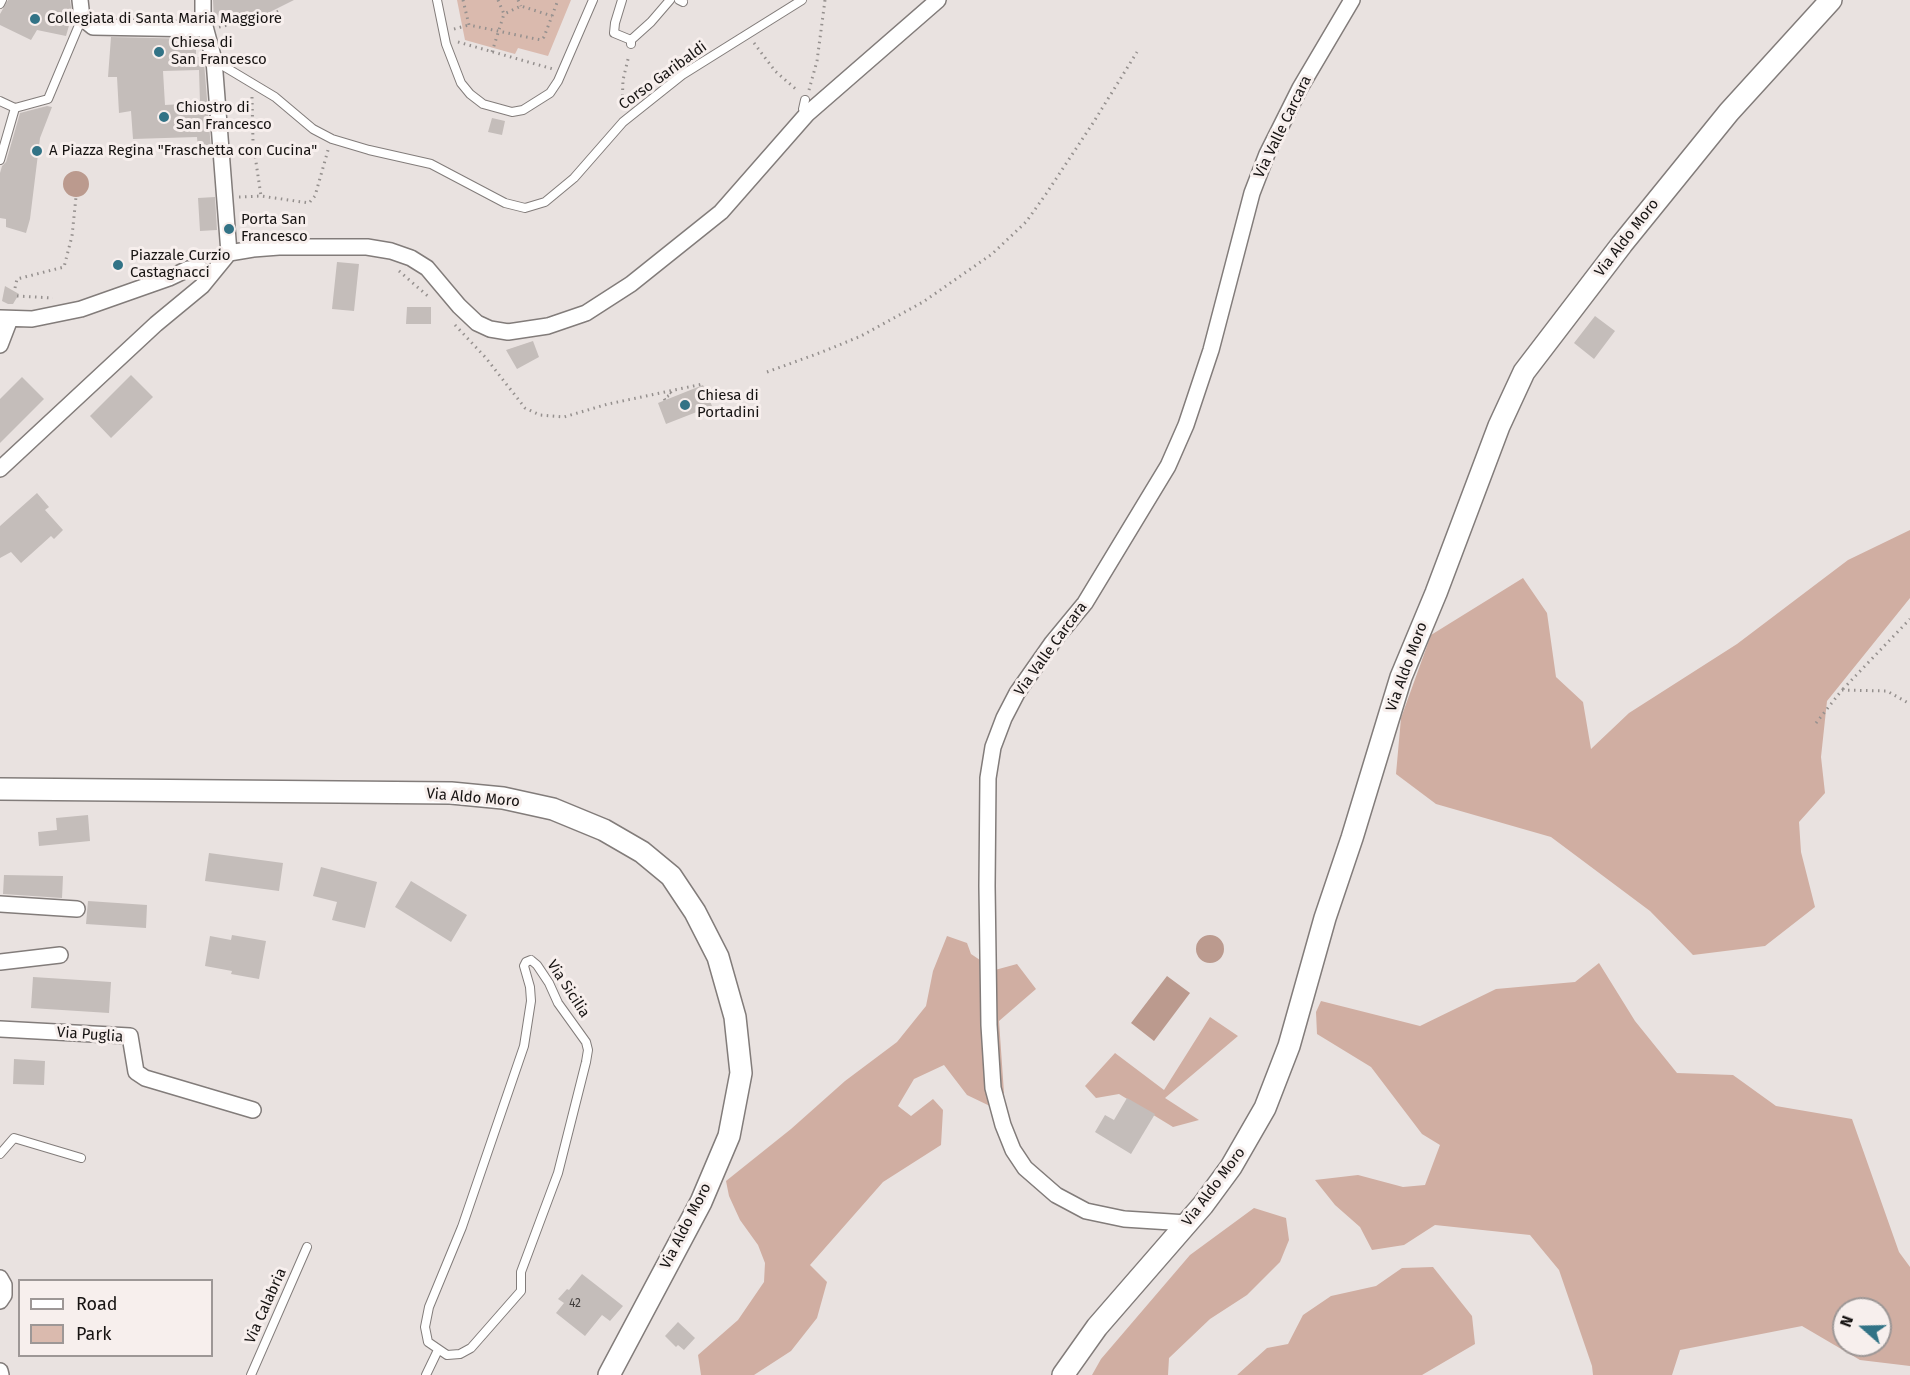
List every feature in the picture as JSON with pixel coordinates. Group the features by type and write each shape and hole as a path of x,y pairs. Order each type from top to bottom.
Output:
{"main road":[{"name":"Via Aldo Moro","path":"1063,1375 1097,1327 1232,1167 1265,1107 1289,1046 1325,918 1401,677 1452,552 1499,426 1524,372 1622,244 1715,129 1831,0"},
{"name":"Via Aldo Moro","path":"0,789 451,793 503,798 553,809 604,830 642,852 671,876 695,912 718,957 735,1017 741,1073 729,1136 705,1191 609,1375"}],"street":[{"path":"80,0 82,18 93,27 210,29"},
{"path":"203,0 214,60 230,253"},
{"path":"0,469 156,324 202,286 230,253 279,247 367,247 391,251 411,258 427,268 459,306 477,323 490,329 508,332 548,326 586,313 631,284 721,212 805,103 938,0"},
{"name":"Via Valle Carcara","path":"1187,1223 1124,1219 1086,1210 1056,1195 1025,1168 1013,1150 1003,1125 993,1088 989,1025 988,778 993,747 1017,693 1052,643 1085,603 1168,466 1186,426 1211,350 1251,193 1267,154 1300,88 1352,0"},
{"path":"0,345 3,318 54,316 81,309 188,269 202,270 206,280"},
{"path":"0,904 77,909"},
{"path":"0,962 60,955"},
{"name":"Via Puglia","path":"0,1029 130,1036 136,1072 145,1078 254,1110"},
{"path":"0,1278 4,1285 4,1295 0,1301"}],"lane":[{"path":"437,0 446,44 461,83 483,104 512,112 523,110 550,93 558,81 593,0"},
{"path":"622,0 614,33 631,42 670,0"},
{"name":"Corso Garibaldi","path":"332,139 431,164 504,203 525,208 545,202 574,178 623,122 682,75 802,0"},
{"path":"0,101 15,108 48,99 82,18"},
{"path":"214,60 275,97 313,129 332,139"},
{"path":"0,160 15,108"},
{"name":"Via Sicilia","path":"531,960 549,983 562,1011 586,1042 588,1050 573,1108 571,1126 558,1173 521,1272 521,1291 471,1348 460,1354 447,1354 438,1350 428,1342 425,1327 429,1307 462,1227 524,1046 531,1001 524,966 531,960"},
{"path":"0,1154 14,1138 81,1158"},
{"name":"Via Calabria","path":"251,1375 307,1247"},
{"path":"426,1375 438,1350"}],"path":[{"path":"463,0 469,26"},
{"path":"492,51 504,14 498,0"},
{"path":"518,0 521,6"},
{"path":"552,69 456,41 453,30 469,26 541,40 558,0"},
{"path":"812,79 817,61 825,0"},
{"path":"504,14 521,6 552,16"},
{"path":"210,29 268,16 281,10"},
{"path":"751,38 775,71 805,103"},
{"path":"622,114 623,80 631,42"},
{"path":"767,372 861,336 923,302 992,254 1026,222 1093,123 1137,52"},
{"path":"253,89 254,142 261,196"},
{"path":"231,198 261,196 309,203 315,196 332,139"},
{"path":"15,288 17,279 64,267 72,236 76,197"},
{"path":"395,267 434,301"},
{"path":"17,296 57,298"},
{"path":"450,320 486,358 525,408 540,415 564,417 608,404 703,384"},
{"path":"665,400 664,398 672,394 670,392"},
{"path":"1816,723 1842,690 1910,619"},
{"path":"1842,690 1887,691 1910,704"}],"green space":[{"path":"457,0 571,0 548,56 518,48 515,54 465,40"}],"shaded area":[{"path":"76,171 85,175 89,184 85,193 76,197 67,193 63,184 67,175"},
{"path":"1910,530 1910,598 1827,701 1821,757 1825,793 1799,822 1801,852 1815,907 1765,946 1693,955 1650,911 1551,837 1436,804 1396,774 1401,718 1431,635 1523,578 1547,613 1556,677 1583,702 1591,749 1629,713 1737,644 1848,560"},
{"path":"1210,935 1220,939 1224,949 1220,959 1210,963 1200,959 1196,949 1200,939"},
{"path":"947,936 967,943 971,954 995,970 1017,964 1036,989 999,1021 1004,1093 992,1107 967,1095 944,1065 914,1079 898,1106 911,1116 933,1099 943,1110 941,1145 883,1182 810,1265 827,1282 817,1318 791,1351 754,1375 701,1375 698,1355 738,1320 764,1282 765,1263 758,1245 740,1220 729,1196 726,1181 791,1129 845,1081 897,1042 926,1006 933,971"},
{"path":"1599,963 1635,1021 1677,1073 1733,1075 1776,1106 1852,1119 1899,1252 1910,1267 1910,1366 1860,1360 1855,1357 1892,1357 1892,1297 1832,1297 1832,1344 1802,1326 1680,1350 1672,1375 1593,1375 1592,1366 1559,1270 1530,1235 1435,1225 1404,1245 1372,1250 1360,1227 1335,1205 1315,1180 1358,1175 1403,1187 1425,1185 1440,1145 1422,1134 1371,1067 1317,1034 1316,1012 1321,1001 1420,1026 1496,989 1575,982"},
{"path":"1167,976 1190,993 1154,1041 1131,1023"},
{"path":"1210,1017 1238,1036 1165,1098 1199,1120 1173,1127 1119,1094 1096,1098 1085,1086 1115,1053 1164,1090"},
{"path":"1254,1208 1286,1218 1289,1240 1280,1262 1247,1295 1210,1319 1169,1358 1168,1375 1092,1375 1101,1359 1190,1255"},
{"path":"1433,1267 1472,1316 1475,1344 1422,1375 1237,1375 1267,1348 1288,1344 1303,1315 1331,1296 1376,1286 1402,1268"}],"building":[{"name":"Collegiata di Santa Maria Maggiore","path":"8,0 70,0 72,15 66,36 37,30 31,40 0,25 0,14"},
{"path":"213,0 294,0 268,13 241,20 240,15 214,21"},
{"path":"111,37 196,39 196,57 203,57 204,62 211,149 198,148 197,137 133,139 131,111 119,113 117,77 108,77","holes":["199,70 200,103 165,105 163,71"]},
{"path":"47,106 52,107 40,138 30,219 26,233 6,227 6,219 0,218 0,173 6,162 20,113"},
{"path":"492,118 505,121 502,135 488,132"},
{"path":"215,197 217,230 200,231 198,198"},
{"path":"337,262 359,264 354,311 332,309"},
{"path":"5,286 19,294 13,304 2,301"},
{"path":"407,307 431,307 431,324 406,324"},
{"path":"1595,316 1615,331 1594,359 1574,343"},
{"path":"533,341 539,357 517,369 506,350"},
{"path":"131,375 153,397 111,438 90,416"},
{"path":"22,377 44,399 0,443 0,399"},
{"name":"Chiesa di Portadini","path":"703,385 712,406 666,424 658,403"},
{"path":"37,493 49,507 45,510 63,530 54,539 51,536 21,563 11,552 0,558 0,526"},
{"path":"88,815 90,841 39,846 38,832 57,830 56,818"},
{"path":"209,853 283,863 279,891 205,881"},
{"path":"321,867 377,882 365,928 332,920 337,902 313,896"},
{"path":"4,875 63,876 62,898 3,894"},
{"path":"411,881 467,915 451,942 395,907"},
{"path":"88,901 147,905 146,928 86,924"},
{"path":"232,935 266,941 259,979 205,966 210,936 231,940"},
{"path":"33,977 111,982 109,1013 31,1008"},
{"path":"14,1059 45,1061 44,1085 13,1084"},
{"path":"1127,1098 1155,1114 1131,1154 1095,1132 1105,1115 1114,1120"},
{"path":"582,1274 623,1306 610,1321 602,1315 585,1336 556,1313 564,1303 558,1299"},
{"path":"678,1322 695,1338 684,1350 678,1345 676,1347 665,1336"}],"place":[{"name":"Collegiata di Santa Maria Maggiore","path":"35,19"},
{"name":"Chiesa di San Francesco","path":"159,52"},
{"name":"Chiostro di San Francesco","path":"164,117"},
{"name":"A Piazza Regina \"Fraschetta con Cucina\"","path":"37,151"},
{"name":"Porta San Francesco","path":"229,229"},
{"name":"Piazzale Curzio Castagnacci","path":"118,265"},
{"name":"Chiesa di Portadini","path":"685,405"}]}
